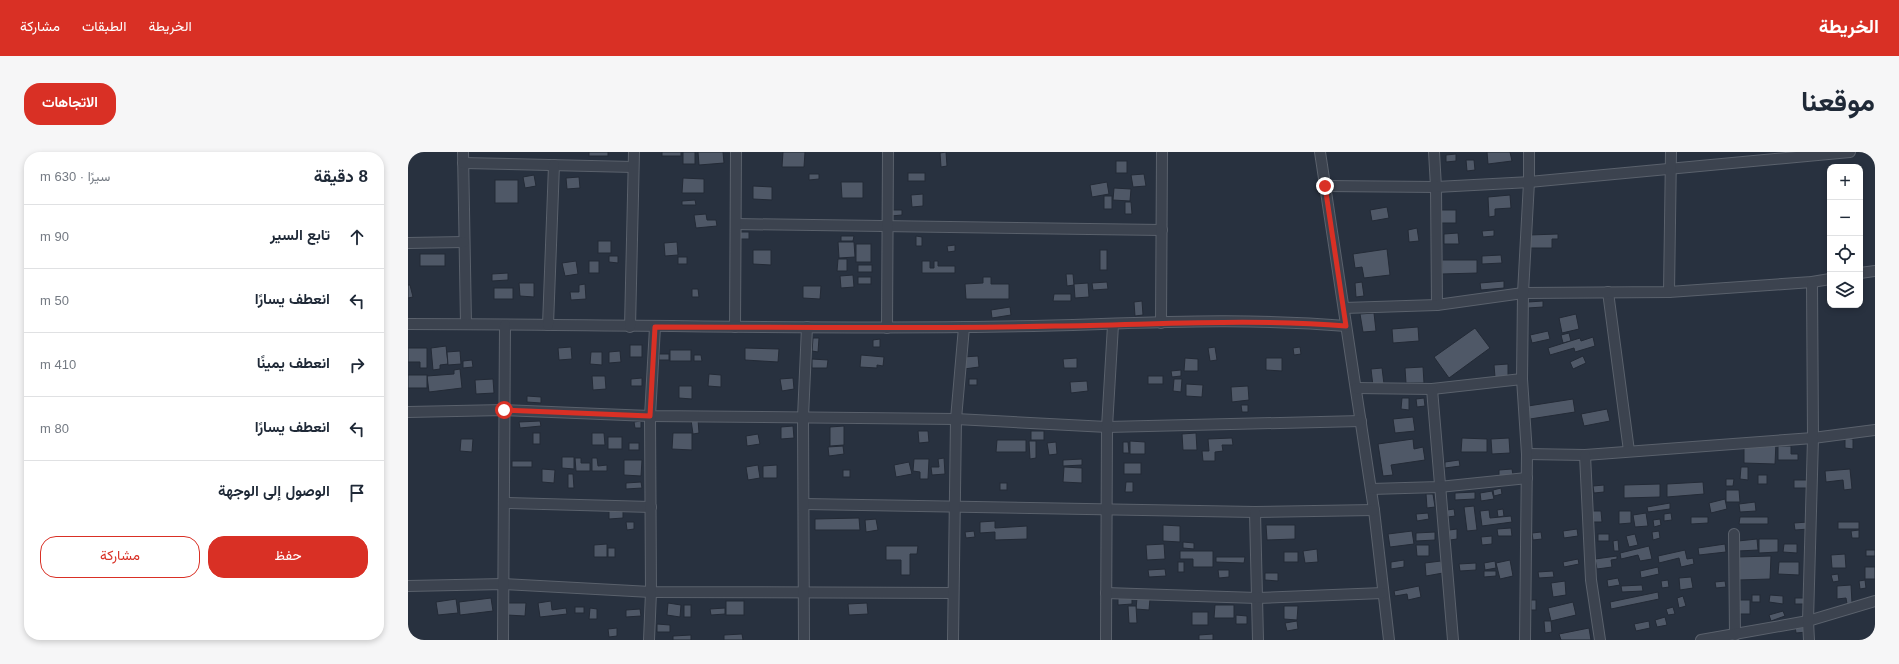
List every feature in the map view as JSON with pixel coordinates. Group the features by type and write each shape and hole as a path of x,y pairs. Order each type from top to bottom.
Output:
{"street":[{"path":"463,152 466,324"},
{"path":"630,327 634,152"},
{"path":"735,327 736,152"},
{"path":"888,152 888,328"},
{"path":"1161,323 1162,152"},
{"path":"1320,152 1374,510 1389,640"},
{"path":"1434,152 1436,187 1437,305"},
{"path":"1525,640 1527,454 1522,379 1523,293 1529,182 1529,152"},
{"path":"1669,292 1671,152"},
{"path":"1325,186 1436,187 1529,182 1850,152"},
{"path":"463,162 633,167"},
{"path":"548,326 554,165"},
{"path":"736,224 1162,230"},
{"path":"408,243 464,242"},
{"path":"1863,273 1875,271"},
{"path":"1344,308 1437,305 1523,293 1669,292 1812,282 1827,280"},
{"path":"1809,640 1808,620 1813,438 1812,282"},
{"path":"1608,292 1629,451"},
{"path":"408,324 630,327 964,328 1161,323 1301,322 1346,326"},
{"path":"502,640 504,584 505,325"},
{"path":"1106,640 1107,427 1113,325"},
{"path":"649,640 651,592 650,416 655,327"},
{"path":"804,640 805,504 803,417 808,328"},
{"path":"953,640 956,419 964,328"},
{"path":"1356,388 1432,390 1522,379"},
{"path":"1432,390 1453,640"},
{"path":"408,412 504,410 650,416 956,419 1107,427 1361,421"},
{"path":"1527,454 1584,455 1813,438 1875,430"},
{"path":"1584,455 1592,580 1600,640"},
{"path":"1371,490 1439,487 1527,478"},
{"path":"504,503 651,507"},
{"path":"805,504 1255,512 1374,510"},
{"path":"1255,512 1258,640"},
{"path":"1734,534 1735,635"},
{"path":"408,586 504,584 651,592 953,593"},
{"path":"1106,593 1257,598 1383,593"},
{"path":"1701,640 1735,635 1808,620 1875,601"}],"building":[{"path":"589,152 608,152 608,156 589,156"},
{"path":"662,152 681,152 681,156 662,156"},
{"path":"683,152 695,152 695,164 683,164"},
{"path":"698,152 723,152 724,163 699,165"},
{"path":"783,152 805,152 804,167 782,167"},
{"path":"946,152 947,166 941,167 940,153"},
{"path":"1487,152 1510,152 1512,161 1488,164"},
{"path":"1456,154 1456,161 1446,162 1446,155"},
{"path":"1466,160 1474,160 1475,170 1467,171"},
{"path":"1116,161 1127,161 1127,173 1116,173"},
{"path":"908,173 925,173 925,181 908,181"},
{"path":"809,174 819,174 819,179 809,180"},
{"path":"1144,174 1146,186 1133,187 1131,175"},
{"path":"534,175 536,186 525,188 523,177"},
{"path":"579,177 580,188 567,189 566,178"},
{"path":"683,178 704,179 704,193 682,193"},
{"path":"495,180 518,180 518,203 495,203"},
{"path":"841,182 863,182 863,198 842,198"},
{"path":"1107,182 1109,194 1092,197 1090,185"},
{"path":"753,186 772,187 772,200 753,199"},
{"path":"1114,188 1131,189 1130,201 1113,200"},
{"path":"923,194 923,206 912,207 911,195"},
{"path":"1510,195 1511,208 1495,209 1495,216 1489,217 1488,197"},
{"path":"1104,196 1112,196 1112,209 1104,209"},
{"path":"695,200 696,205 682,205 682,201"},
{"path":"1125,202 1131,202 1132,214 1125,214"},
{"path":"1387,207 1389,218 1372,221 1370,210"},
{"path":"891,210 902,210 902,215 891,216"},
{"path":"1438,210 1456,210 1456,223 1438,223"},
{"path":"706,214 707,220 716,220 717,226 696,228 694,215"},
{"path":"1417,228 1419,241 1409,242 1408,230"},
{"path":"1494,230 1494,236 1483,237 1482,231"},
{"path":"737,232 749,232 749,239 737,239"},
{"path":"1458,233 1459,244 1444,244 1444,234"},
{"path":"1558,234 1558,239 1552,239 1552,248 1530,248 1529,235"},
{"path":"841,236 854,236 853,241 841,241"},
{"path":"916,236 922,237 922,246 916,246"},
{"path":"598,241 611,241 611,253 598,253"},
{"path":"677,242 678,255 665,256 664,243"},
{"path":"838,242 854,242 855,257 839,258"},
{"path":"856,244 871,244 871,262 856,262"},
{"path":"955,245 955,251 948,252 947,246"},
{"path":"1387,249 1390,275 1364,278 1362,267 1355,268 1353,254"},
{"path":"753,250 771,250 771,265 753,264"},
{"path":"1100,250 1107,250 1107,270 1100,270"},
{"path":"420,254 445,254 445,266 420,266"},
{"path":"1501,255 1502,263 1482,264 1482,256"},
{"path":"609,256 618,256 618,263 609,262"},
{"path":"678,257 687,257 687,264 678,264"},
{"path":"838,259 847,259 847,271 837,271"},
{"path":"1442,260 1477,260 1477,273 1442,274"},
{"path":"576,261 578,274 565,276 562,263"},
{"path":"589,261 599,261 599,273 589,273"},
{"path":"922,261 930,261 930,268 934,268 934,261 938,261 938,266 955,266 955,273 922,273"},
{"path":"858,265 872,265 872,272 858,272"},
{"path":"508,273 508,280 492,281 492,274"},
{"path":"1066,274 1073,274 1074,285 1067,286"},
{"path":"853,275 854,287 841,288 840,276"},
{"path":"858,277 871,277 871,284 858,284"},
{"path":"983,277 991,277 991,284 1009,284 1009,299 966,299 965,284 983,283"},
{"path":"1504,281 1504,288 1481,290 1480,283"},
{"path":"1107,282 1108,289 1093,290 1092,283"},
{"path":"1362,282 1364,296 1356,297 1355,283"},
{"path":"519,283 534,283 534,297 520,296"},
{"path":"1088,283 1089,297 1075,298 1074,284"},
{"path":"585,284 586,299 571,300 570,292 579,292 579,285"},
{"path":"408,285 410,285 413,297 408,298"},
{"path":"803,286 821,286 820,299 803,298"},
{"path":"494,288 513,288 513,299 494,299"},
{"path":"692,289 698,289 699,297 692,297"},
{"path":"1054,294 1071,294 1071,301 1053,301"},
{"path":"1142,301 1143,315 1135,316 1134,302"},
{"path":"1543,301 1543,307 1528,308 1528,302"},
{"path":"1010,307 1011,315 992,318 991,310"},
{"path":"1374,313 1376,331 1363,332 1360,314"},
{"path":"1576,314 1579,329 1562,333 1559,318"},
{"path":"1418,327 1419,341 1393,343 1392,329"},
{"path":"1475,328 1490,348 1449,378 1434,357"},
{"path":"1548,331 1550,339 1532,343 1530,335"},
{"path":"1569,333 1571,341 1563,343 1561,335"},
{"path":"1593,337 1595,346 1575,352 1574,348 1550,355 1548,348 1580,338 1581,341"},
{"path":"813,338 819,338 818,352 812,351"},
{"path":"880,339 880,347 873,347 873,340"},
{"path":"630,345 642,345 642,357 630,357"},
{"path":"446,346 448,364 440,365 440,369 433,370 431,348"},
{"path":"571,347 572,359 559,360 558,348"},
{"path":"1215,347 1217,360 1210,361 1208,348"},
{"path":"1300,347 1301,354 1294,355 1293,348"},
{"path":"408,348 427,348 427,368 420,368 420,362 408,362"},
{"path":"745,348 779,349 778,362 745,360"},
{"path":"670,350 691,350 691,361 670,361"},
{"path":"460,351 461,364 448,365 447,352"},
{"path":"620,351 621,362 609,363 609,352"},
{"path":"591,352 602,352 602,365 590,364"},
{"path":"659,354 669,354 669,360 659,360"},
{"path":"694,355 701,355 702,361 694,361"},
{"path":"861,355 884,357 883,366 877,365 877,368 860,367"},
{"path":"978,356 979,367 964,369 963,357"},
{"path":"1583,356 1586,363 1573,369 1570,362"},
{"path":"1077,358 1077,368 1064,368 1063,359"},
{"path":"1185,358 1198,359 1198,371 1184,371"},
{"path":"1266,358 1282,358 1282,371 1266,370"},
{"path":"812,359 828,360 827,368 812,368"},
{"path":"472,360 473,367 463,368 463,361"},
{"path":"1508,364 1508,376 1495,377 1494,365"},
{"path":"1423,367 1424,383 1406,383 1405,368"},
{"path":"1382,368 1384,384 1373,386 1371,369"},
{"path":"460,369 462,388 429,392 427,376 454,374 454,370"},
{"path":"1181,370 1181,376 1172,377 1171,371"},
{"path":"709,374 721,375 721,387 708,386"},
{"path":"408,375 427,375 427,388 408,388"},
{"path":"592,376 605,376 606,389 593,390"},
{"path":"1148,376 1163,376 1163,384 1148,384"},
{"path":"642,378 642,386 631,386 631,379"},
{"path":"793,378 794,389 782,391 780,379"},
{"path":"493,379 494,393 476,394 475,380"},
{"path":"969,379 977,379 977,385 969,385"},
{"path":"1174,379 1182,379 1181,392 1173,391"},
{"path":"1087,381 1088,391 1071,393 1070,382"},
{"path":"1186,384 1203,385 1202,397 1186,396"},
{"path":"679,386 692,386 692,399 679,398"},
{"path":"1248,386 1249,400 1232,402 1231,387"},
{"path":"527,396 541,397 541,403 527,402"},
{"path":"1402,398 1409,398 1409,410 1401,409"},
{"path":"1424,398 1425,406 1417,407 1416,399"},
{"path":"1573,399 1575,412 1530,419 1528,406"},
{"path":"1241,405 1248,405 1248,412 1242,412"},
{"path":"1607,409 1610,421 1584,426 1581,414"},
{"path":"1413,417 1415,431 1395,433 1393,419"},
{"path":"698,419 699,433 693,434 691,420"},
{"path":"540,421 541,426 520,428 519,422"},
{"path":"641,421 641,428 635,428 634,422"},
{"path":"793,426 794,438 781,439 781,427"},
{"path":"844,426 844,445 830,446 830,427"},
{"path":"918,431 928,431 929,442 919,443"},
{"path":"1031,431 1044,431 1044,440 1031,440"},
{"path":"533,433 540,433 540,444 533,444"},
{"path":"592,433 604,433 605,445 592,445"},
{"path":"673,433 692,433 692,450 672,449"},
{"path":"1196,433 1197,450 1183,450 1182,434"},
{"path":"758,434 760,444 747,446 746,436"},
{"path":"608,437 622,437 622,449 608,449"},
{"path":"1232,438 1233,445 1222,445 1223,451 1215,452 1215,461 1203,461 1202,451 1209,451 1208,439"},
{"path":"1462,438 1487,439 1487,452 1461,452"},
{"path":"1509,438 1510,453 1492,454 1491,439"},
{"path":"1845,438 1853,439 1853,449 1845,448"},
{"path":"461,439 473,439 472,452 460,451"},
{"path":"1413,439 1414,449 1423,447 1425,460 1391,465 1393,475 1383,476 1378,444"},
{"path":"997,440 1026,440 1026,452 996,452"},
{"path":"1029,441 1036,441 1036,458 1030,459"},
{"path":"1130,441 1145,442 1145,454 1130,454"},
{"path":"1056,442 1057,454 1049,455 1047,443"},
{"path":"1123,442 1128,442 1129,453 1123,453"},
{"path":"1776,442 1775,464 1744,463 1744,446"},
{"path":"629,443 639,443 639,450 629,450"},
{"path":"843,446 844,454 829,456 828,447"},
{"path":"1778,446 1791,446 1791,454 1798,454 1798,460 1778,460"},
{"path":"562,457 574,457 574,469 562,468"},
{"path":"575,458 581,458 581,463 590,463 590,471 576,471"},
{"path":"592,458 597,458 598,466 607,465 607,471 592,471"},
{"path":"944,458 945,474 932,475 931,467 939,467 938,459"},
{"path":"914,459 929,459 928,479 920,479 920,472 913,471"},
{"path":"1082,459 1082,465 1063,466 1063,460"},
{"path":"624,460 642,460 641,476 624,475"},
{"path":"1459,460 1460,466 1445,468 1445,462"},
{"path":"512,461 532,461 532,467 512,467"},
{"path":"909,462 912,474 896,477 894,465"},
{"path":"1124,463 1141,463 1141,474 1124,474"},
{"path":"758,465 760,478 748,480 746,467"},
{"path":"777,465 777,478 763,478 763,466"},
{"path":"1064,467 1082,468 1082,483 1063,482"},
{"path":"1741,467 1748,467 1748,480 1740,479"},
{"path":"542,469 555,470 554,483 542,482"},
{"path":"1512,469 1513,475 1499,476 1499,470"},
{"path":"1850,469 1852,489 1844,490 1843,480 1826,482 1825,471"},
{"path":"843,470 850,470 850,477 843,477"},
{"path":"568,474 573,474 574,488 568,488"},
{"path":"1758,475 1767,475 1767,484 1758,484"},
{"path":"1726,479 1734,479 1733,486 1726,486"},
{"path":"1794,480 1808,480 1808,488 1794,488"},
{"path":"641,482 642,488 626,489 626,483"},
{"path":"1126,482 1133,482 1133,492 1125,492"},
{"path":"1703,482 1704,494 1667,497 1667,484"},
{"path":"1000,483 1007,483 1007,490 1000,490"},
{"path":"1660,484 1660,497 1624,498 1624,485"},
{"path":"1604,485 1604,492 1594,493 1593,486"},
{"path":"1501,488 1502,494 1494,496 1493,490"},
{"path":"1726,490 1739,490 1740,502 1726,502"},
{"path":"1492,491 1494,499 1481,501 1480,493"},
{"path":"1475,492 1475,499 1455,500 1455,493"},
{"path":"1426,494 1433,494 1435,507 1427,508"},
{"path":"1725,499 1727,509 1711,513 1709,503"},
{"path":"1755,502 1756,511 1740,512 1739,504"},
{"path":"1670,503 1670,509 1648,512 1647,507"},
{"path":"1474,506 1477,530 1467,531 1464,507"},
{"path":"623,509 623,518 609,519 609,510"},
{"path":"1454,509 1455,516 1448,517 1447,510"},
{"path":"1503,509 1504,516 1498,517 1497,510"},
{"path":"1489,510 1490,518 1511,516 1512,522 1482,526 1480,511"},
{"path":"1591,511 1601,511 1602,522 1591,522"},
{"path":"1619,511 1631,511 1631,523 1619,524"},
{"path":"1428,513 1429,519 1417,521 1416,514"},
{"path":"1646,513 1648,526 1635,527 1633,515"},
{"path":"1671,513 1672,520 1664,521 1664,514"},
{"path":"1691,517 1708,517 1708,523 1691,524"},
{"path":"1740,517 1768,517 1768,524 1739,524"},
{"path":"859,518 860,530 815,530 815,519"},
{"path":"876,519 878,530 866,532 865,520"},
{"path":"1660,519 1661,525 1654,527 1653,520"},
{"path":"995,521 995,528 1027,526 1027,539 995,540 995,532 980,533 980,522"},
{"path":"626,522 634,522 634,529 627,530"},
{"path":"1808,522 1809,529 1795,530 1794,523"},
{"path":"1838,522 1859,522 1859,529 1838,529"},
{"path":"1163,525 1180,526 1180,542 1163,541"},
{"path":"1266,525 1295,525 1295,539 1267,540"},
{"path":"1511,528 1512,536 1498,536 1497,529"},
{"path":"1457,529 1457,539 1450,540 1449,530"},
{"path":"1577,529 1578,536 1564,538 1563,531"},
{"path":"1859,530 1859,538 1852,538 1851,531"},
{"path":"974,531 975,537 966,538 965,532"},
{"path":"1412,531 1414,544 1390,547 1388,534"},
{"path":"1659,531 1660,538 1653,540 1652,532"},
{"path":"1435,532 1435,540 1416,541 1416,533"},
{"path":"1541,532 1542,539 1533,540 1532,533"},
{"path":"1598,534 1609,534 1609,541 1598,541"},
{"path":"1635,534 1638,545 1629,547 1626,536"},
{"path":"1492,536 1492,544 1482,545 1481,537"},
{"path":"1757,539 1758,550 1738,551 1738,541"},
{"path":"1759,539 1778,539 1778,552 1759,553"},
{"path":"1618,540 1619,551 1614,551 1613,541"},
{"path":"1183,542 1194,543 1194,549 1183,548"},
{"path":"607,544 607,557 594,557 594,545"},
{"path":"1164,544 1165,559 1147,560 1146,545"},
{"path":"1725,544 1726,552 1699,555 1698,548"},
{"path":"1784,544 1797,544 1797,553 1783,552"},
{"path":"1416,545 1429,545 1429,556 1417,556"},
{"path":"886,546 918,546 917,554 910,554 910,575 901,575 901,560 886,560"},
{"path":"1649,546 1652,559 1640,561 1638,555 1621,559 1620,553"},
{"path":"608,548 615,548 615,557 608,557"},
{"path":"1317,549 1318,562 1305,563 1303,551"},
{"path":"1685,550 1687,559 1693,558 1694,564 1681,567 1679,558 1659,563 1658,556"},
{"path":"1866,550 1875,550 1875,556 1866,556"},
{"path":"1180,551 1213,551 1213,567 1193,567 1193,559 1180,559"},
{"path":"1284,552 1298,552 1298,562 1284,562"},
{"path":"1845,554 1846,568 1832,568 1831,555"},
{"path":"1617,556 1617,559 1611,560 1612,567 1597,569 1595,559"},
{"path":"1771,556 1770,579 1738,580 1737,557"},
{"path":"1216,557 1245,557 1244,563 1216,562"},
{"path":"1578,559 1579,564 1564,567 1563,562"},
{"path":"1404,560 1404,567 1391,569 1391,562"},
{"path":"1510,560 1513,576 1500,579 1496,563"},
{"path":"1441,561 1443,573 1426,576 1425,563"},
{"path":"1495,561 1496,568 1485,570 1484,563"},
{"path":"1178,562 1184,562 1184,572 1178,572"},
{"path":"1779,562 1799,562 1799,575 1778,574"},
{"path":"1476,563 1476,570 1460,571 1459,564"},
{"path":"1658,567 1659,574 1641,578 1640,571"},
{"path":"1865,567 1875,567 1875,579 1865,579"},
{"path":"1165,569 1166,576 1149,577 1148,570"},
{"path":"1218,570 1229,570 1229,577 1219,578"},
{"path":"1484,571 1496,571 1496,576 1484,577"},
{"path":"1553,571 1554,577 1539,578 1538,572"},
{"path":"1265,573 1278,573 1278,581 1265,580"},
{"path":"1838,574 1839,581 1833,582 1831,575"},
{"path":"1691,577 1693,588 1680,590 1679,578"},
{"path":"1618,578 1620,585 1608,587 1607,580"},
{"path":"1668,580 1669,587 1662,588 1661,581"},
{"path":"1865,580 1866,588 1860,589 1859,581"},
{"path":"1565,581 1566,595 1553,597 1551,583"},
{"path":"1725,581 1726,587 1716,588 1715,582"},
{"path":"1642,585 1643,591 1622,592 1621,586"},
{"path":"1851,585 1852,603 1847,604 1846,598 1837,599 1837,586"},
{"path":"1419,586 1421,597 1408,600 1407,594 1395,596 1394,591"},
{"path":"1658,592 1659,599 1611,609 1610,602"},
{"path":"1752,595 1760,595 1760,602 1752,602"},
{"path":"1770,595 1783,596 1783,604 1769,602"},
{"path":"1683,596 1686,606 1679,608 1677,598"},
{"path":"491,598 493,611 460,615 459,602"},
{"path":"1118,598 1132,598 1132,604 1118,605"},
{"path":"1137,598 1150,599 1149,610 1136,609"},
{"path":"1795,598 1804,598 1804,604 1795,604"},
{"path":"456,599 458,613 438,615 436,602"},
{"path":"1531,600 1536,600 1536,610 1531,610"},
{"path":"1737,600 1750,600 1750,614 1737,614"},
{"path":"551,601 552,610 566,608 567,614 540,617 538,603"},
{"path":"726,601 744,601 744,615 726,615"},
{"path":"1573,602 1576,615 1551,621 1548,608"},
{"path":"507,603 526,603 525,616 507,615"},
{"path":"668,603 681,605 680,617 667,615"},
{"path":"867,603 868,614 849,615 848,604"},
{"path":"684,605 691,605 691,617 684,617"},
{"path":"1215,605 1234,605 1234,618 1214,618"},
{"path":"1128,606 1136,606 1137,623 1129,623"},
{"path":"1284,606 1298,606 1297,620 1284,619"},
{"path":"575,607 584,607 584,613 575,613"},
{"path":"1673,607 1675,614 1668,615 1666,609"},
{"path":"590,608 597,609 597,619 589,619"},
{"path":"725,608 725,614 711,615 710,609"},
{"path":"640,609 641,616 626,617 626,610"},
{"path":"1783,611 1785,616 1771,621 1769,615"},
{"path":"1192,612 1208,612 1208,625 1192,625"},
{"path":"1236,615 1247,616 1247,624 1236,624"},
{"path":"1665,617 1667,625 1657,627 1655,620"},
{"path":"1297,621 1298,629 1287,631 1285,623"},
{"path":"1544,621 1551,621 1552,632 1545,633"},
{"path":"1649,621 1650,628 1636,631 1634,624"},
{"path":"657,624 670,625 670,632 657,632"},
{"path":"1806,624 1807,632 1796,633 1795,626"},
{"path":"617,628 617,636 609,637 608,629"},
{"path":"1589,628 1591,640 1561,640 1559,634"},
{"path":"742,634 743,640 724,640 724,635"},
{"path":"1213,634 1213,640 1199,640 1199,635"},
{"path":"691,635 691,640 673,640 673,636"}],"route":[{"path":"504,410 650,416 655,327 964,328 1242,322 1301,322 1346,326 1325,186"}]}
